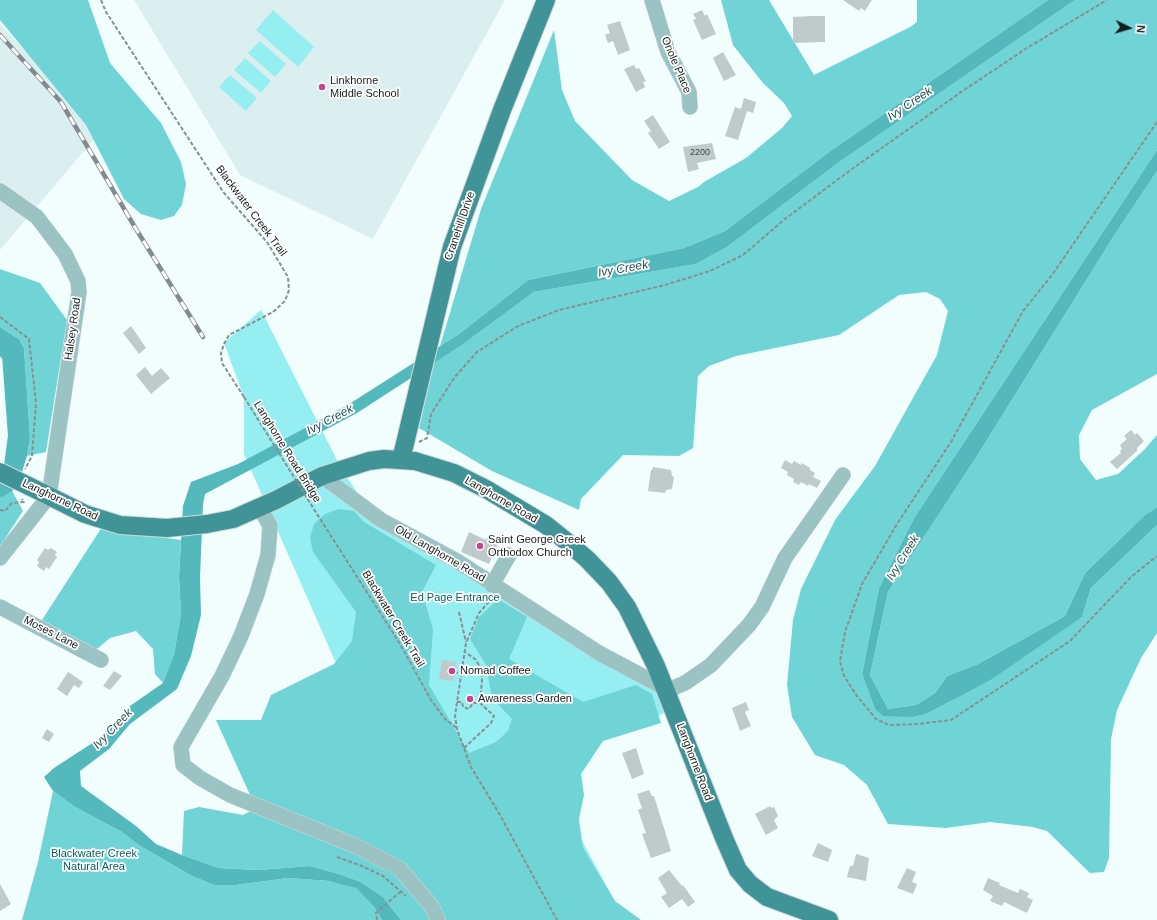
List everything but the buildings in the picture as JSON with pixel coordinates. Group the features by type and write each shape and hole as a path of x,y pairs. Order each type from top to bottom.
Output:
{"main road":[{"name":"Cranehill Drive","path":"401,460 445,272 462,217 502,110 546,0"},
{"name":"Langhorne Road","path":"0,472 85,514 120,525 167,528 207,524 233,519 260,508 322,476 369,461 384,459 415,462 454,473 486,489 546,525 587,559 609,582 627,607 666,690 738,870 750,884 767,897 828,920"}],"street":[{"name":"Oriole Place","path":"652,0 668,52 689,92 690,107"},
{"name":"Halsey Road","path":"0,192 37,217 65,254 78,281 79,292 44,494"},
{"path":"666,690 685,683 711,665 749,625 762,607 785,558 843,475"},
{"name":"Old Langhorne Road","path":"322,476 381,520 457,561 599,653 666,690"},
{"path":"0,558 44,494"},
{"path":"260,508 270,526 268,555 257,594 241,636 222,676 181,747 183,765 200,778 230,795 356,846 400,870 432,907 438,920"},
{"path":"491,583 509,555"},
{"name":"Moses Lane","path":"0,607 101,660"}],"path":[{"name":"Blackwater Creek Trail","path":"101,0 106,12 224,192 267,242 288,277 289,290 285,301 273,312 229,335 224,344 221,353 222,363 244,397"},
{"path":"416,444 427,438 431,414 454,378 477,352 518,326 560,310 665,284 710,271 743,255 786,219 840,178 964,90 1027,48 1107,0"},
{"path":"1157,122 1052,275 1023,311 951,442 897,524 862,584 845,632 840,661 844,676 857,696 876,719 889,725 919,724 950,720 1070,641 1131,577 1157,556"},
{"path":"0,317 29,339 36,403 32,456 24,471"},
{"name":"Langhorne Road Bridge","path":"244,397 318,514"},
{"path":"0,510 5,511 12,503 24,502"},
{"name":"Blackwater Creek Trail","path":"318,514 400,644 431,700 445,719 458,729"},
{"path":"491,583 466,643 455,716 471,767 500,815 557,920"},
{"path":"459,612 466,643"},
{"path":"465,652 475,659 481,668 482,680 480,703"},
{"path":"454,672 461,673"},
{"path":"456,702 462,702 463,706 469,708 473,703 480,703 494,716 491,723 464,748"},
{"path":"337,857 362,866 383,876 400,892 376,914 377,920"}],"shaded area":[{"name":"Linkhorne Middle School","path":"134,0 505,0 373,239 240,175"},
{"path":"0,24 101,131 0,250"}],"green space":[{"path":"0,0 88,0 110,63 161,123 181,162 186,184 182,205 174,216 161,220 141,214 124,199 86,125 0,20"},
{"path":"721,0 769,0 814,75 910,27 917,22 917,0 1048,0 829,152 725,231 684,248 528,280 459,334 440,346 481,209 554,30 562,90 575,121 632,180 669,201 698,187 746,158 782,128 792,116 784,103 763,83 733,45"},
{"path":"1075,0 1157,0 1157,150 914,518 879,588 862,674 875,709 913,717 926,714 953,700 1082,617 1091,588 1157,525 1157,633 1141,658 1117,710 1111,739 1109,858 1104,872 1090,873 1047,831 1033,827 990,822 946,828 888,824 867,785 844,765 815,755 792,717 787,685 793,620 801,589 835,520 875,466 937,355 948,311 940,299 926,292 899,295 839,335 736,356 709,366 698,376 693,448 679,456 623,455 581,499 579,510 492,471 419,428 434,363 462,345 534,292 696,264 727,247 838,163"},
{"path":"273,10 314,47 298,67 256,30"},
{"path":"260,41 286,64 275,77 248,53"},
{"path":"245,58 271,81 261,93 234,70"},
{"path":"230,75 257,98 246,111 219,87"},
{"path":"1157,171 1157,374 1092,410 1079,435 1080,459 1096,480 1118,474 1144,450 1157,435 1157,507 1145,515 1085,573 1065,616 978,664 947,676 935,693 916,705 888,709 870,675 888,592 977,456 1115,234"},
{"path":"0,269 40,283 67,320 46,452 27,456 30,438 24,348 19,339 0,327"},
{"name":"Ed Page Entrance","path":"261,310 342,470 370,512 665,688 673,709 571,755 562,804 625,920 350,695 244,454 244,397 224,343"},
{"path":"10,487 23,511 6,537 0,551 0,494"},
{"path":"339,509 354,511 364,522 436,565 422,592 433,629 429,685 469,753 496,742 508,731 512,719 492,698 486,665 470,639 479,617 498,599 527,617 509,659 583,702 636,685 652,694 661,723 603,741 581,774 584,795 579,819 583,848 615,901 641,920 401,920 383,897 361,882 339,874 310,866 258,870 219,868 182,855 184,811 199,807 243,815 256,808 216,720 261,720 271,695 334,664 352,641 356,612 313,552 310,538 314,524 325,514"},
{"path":"102,527 181,540 179,577 181,614 174,654 163,683 155,674 153,649 136,631 110,638 97,649 42,620"},
{"name":"Blackwater Creek Natural Area","path":"53,791 75,807 122,832 140,846 192,876 214,885 236,885 288,878 329,881 344,884 356,888 374,907 382,920 22,920 38,862"}],"water":[{"name":"Ivy Creek","path":"1048,0 1075,0 838,163 727,247 696,264 534,292 462,345 357,413 205,494 203,504 200,578 201,615 191,656 177,689 130,724 109,749 80,771 81,786 136,826 156,844 182,855 219,868 258,870 310,866 339,874 361,882 383,897 401,920 382,920 374,907 356,888 329,881 288,878 236,885 214,885 192,876 140,846 122,832 75,807 53,791 44,777 54,768 97,740 130,706 163,683 174,654 181,614 179,577 183,506 191,482 238,464 346,406 459,334 528,280 684,248 725,231 829,152"},
{"name":"Ivy Creek","path":"1157,150 1157,171 1115,234 977,456 888,592 870,675 888,709 916,705 935,693 947,676 978,664 1065,616 1085,573 1145,515 1157,507 1157,525 1091,588 1082,617 992,679 926,714 913,717 883,716 875,709 862,674 879,588 914,518"},
{"path":"0,327 19,339 24,348 30,438 27,456 21,475 17,482 0,494 0,480 8,467 15,437 18,405 12,351 0,339"}],"waterway":[{"path":"0,343 11,355 17,436 11,481 0,488"}],"railway":[{"path":"0,35 61,102 136,229 203,337"}],"place":[{"name":"Linkhorne Middle School","path":"322,87"},
{"name":"Saint George Greek Orthodox Church","path":"480,546"},
{"name":"Nomad Coffee","path":"452,671"},
{"name":"Awareness Garden","path":"470,699"}]}
